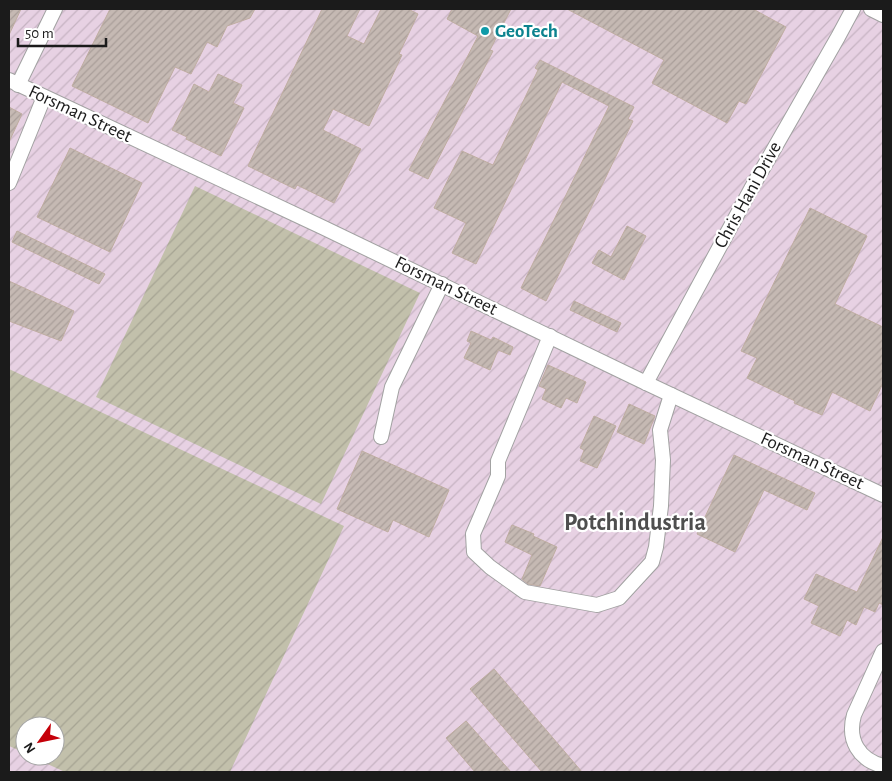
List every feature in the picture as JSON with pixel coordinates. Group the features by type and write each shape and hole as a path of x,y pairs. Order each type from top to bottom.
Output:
{"street":[{"path":"14,83 55,9"},
{"name":"Chris Hani Drive","path":"646,383 751,189 853,9"},
{"path":"871,9 883,15"},
{"name":"Forsman Street","path":"14,83 883,494"},
{"path":"9,183 44,97"},
{"path":"381,437 392,387 442,284"},
{"path":"550,336 498,461 498,476 473,534 474,552 490,567 525,592 597,605 619,598 652,562 656,547 661,506 663,460 660,430 672,395"},
{"path":"883,651 854,716 851,734 860,753 874,764 883,766"}],"shaded area":[{"name":"Potchindustria","path":"9,9 863,9 883,19 883,772 9,772"},
{"path":"195,186 420,293 321,504 96,397"},
{"path":"9,369 344,526 230,772 65,772 52,766 65,766 65,716 15,716 15,749 9,746"}],"building":[{"path":"9,9 21,9 9,35"},
{"path":"110,9 255,9 250,18 227,26 217,47 207,42 191,74 175,67 148,123 72,86"},
{"path":"322,9 360,9 347,36 364,44 381,9 408,9 418,14 399,54 402,55 369,126 333,109 323,130 361,149 334,203 297,185 295,189 248,166"},
{"path":"452,9 511,9 490,50 493,51 428,179 409,170 478,36 447,19"},
{"path":"567,9 753,9 786,27 746,104 739,101 727,123 652,83 664,60"},
{"path":"540,60 634,107 628,119 633,121 546,301 521,288 609,106 562,82 476,264 452,253 466,223 434,208 462,151 493,165 538,70 535,68"},
{"path":"218,74 242,85 233,103 244,108 221,156 172,130 194,84 209,92"},
{"path":"9,107 22,114 9,142"},
{"path":"70,148 142,183 110,252 37,217"},
{"path":"810,208 867,236 835,304 883,327 883,383 870,411 832,392 822,415 794,403 795,401 747,378 757,358 741,351"},
{"path":"627,226 646,236 624,280 592,263 599,250 611,257"},
{"path":"17,231 105,274 99,284 12,242"},
{"path":"9,281 74,311 61,341 9,321"},
{"path":"574,301 621,323 617,332 570,310"},
{"path":"471,331 491,340 493,337 513,347 510,355 498,350 490,370 464,358 471,343 467,341"},
{"path":"548,365 586,382 577,403 566,398 561,408 542,399 546,389 539,386"},
{"path":"629,404 655,416 644,444 617,432"},
{"path":"594,416 616,426 597,468 580,461 584,450 580,448"},
{"path":"362,451 449,490 429,537 393,520 388,532 337,509"},
{"path":"734,455 815,493 807,510 764,490 735,552 697,534"},
{"path":"512,525 534,534 533,536 557,547 540,586 528,584 522,579 532,555 505,542"},
{"path":"883,537 883,605 879,603 875,612 864,607 856,625 847,620 840,636 811,623 819,606 804,599 816,574 857,592"},
{"path":"494,669 582,772 542,772 470,689"},
{"path":"466,721 511,772 475,772 446,738"}],"place":[{"name":"GeoTech","path":"485,31"}],"district":[{"name":"Potchindustria","path":"635,523"}]}
